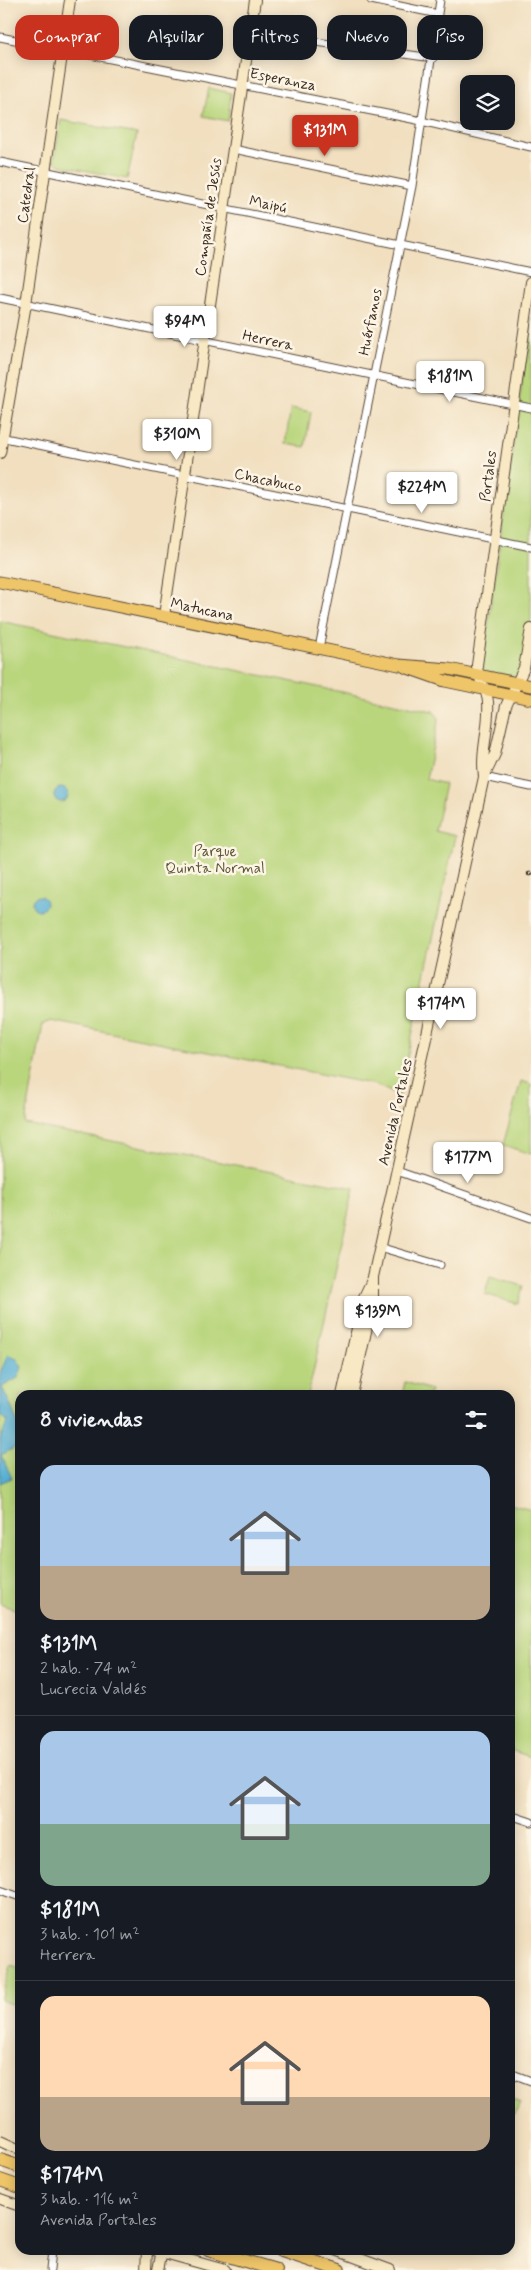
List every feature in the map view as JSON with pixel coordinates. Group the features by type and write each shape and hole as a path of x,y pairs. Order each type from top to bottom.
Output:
{"highway":[{"path":"0,2160 15,2165"},
{"path":"0,2180 15,2185"},
{"path":"225,2255 276,2270"},
{"path":"294,2255 339,2270"}],"main road":[{"name":"Catedral","path":"68,15 70,0"},
{"name":"Compañía de Jesús","path":"253,15 255,0"},
{"name":"Catedral","path":"0,453 1,437 26,304 61,60"},
{"name":"Compañía de Jesús","path":"164,616 246,60"},
{"name":"Portales","path":"477,674 494,539 531,282"},
{"name":"Matucana","path":"0,582 399,665 442,668 531,686"},
{"name":"Avenida Portales","path":"343,1390 364,1297 373,1277 380,1247 484,777 496,754 506,706 524,668 531,629"},
{"name":"Matucana","path":"399,665 434,678 531,699"},
{"name":"Avenida Portales","path":"477,674 485,690 488,705 482,754 484,777"},
{"name":"Avenida Portales","path":"353,1390 373,1300 373,1277"},
{"path":"0,2141 15,2148"},
{"path":"0,2198 15,2204"},
{"path":"146,2270 147,2255"},
{"path":"158,2270 159,2255"},
{"path":"173,2255 225,2270"},
{"path":"350,2255 390,2270"}],"street":[{"path":"371,0 438,14"},
{"name":"Huérfanos","path":"438,14 440,0"},
{"name":"Esperanza","path":"0,38 15,41"},
{"path":"317,42 417,56"},
{"name":"Esperanza","path":"110,60 423,122 531,147"},
{"name":"Huérfanos","path":"319,648 412,186 433,60"},
{"path":"233,149 412,186"},
{"name":"Maipú","path":"0,162 531,272"},
{"name":"Herrera","path":"0,298 531,408"},
{"name":"Chacabuco","path":"1,437 531,547"},
{"path":"484,777 531,787"},
{"path":"397,1171 531,1218"},
{"path":"380,1247 440,1265"},
{"path":"515,1817 531,1822"},
{"path":"0,1890 15,1895"},
{"path":"515,2076 531,2081"},
{"path":"50,2270 52,2255"}],"green space":[{"path":"209,88 231,93 228,121 203,116"},
{"path":"61,120 137,134 127,179 59,165 54,160"},
{"path":"531,317 531,619 523,671 517,678 482,669"},
{"path":"291,408 311,412 305,447 285,444"},
{"name":"Parque Quinta Normal","path":"0,621 433,711 439,718 426,779 445,784 435,831 455,836 399,1096 376,1085 51,1021 43,1024 25,1124 354,1188 309,1390 15,1390 15,1609 0,1604"},
{"path":"521,1081 531,1084 531,1154 503,1145"},
{"path":"490,1276 523,1286 518,1304 485,1294"},
{"path":"405,1382 431,1390 403,1390"},
{"path":"515,1505 531,1510 531,1757 515,1752"},
{"path":"11,1966 15,1967 15,2005 0,2000"},
{"path":"515,2101 521,2103 515,2112"}],"water":[{"path":"58,788 64,788 68,795 64,802 58,802 54,798 54,792"},
{"path":"36,896 42,896 46,903 42,910 36,910 32,906 32,900"},
{"path":"8,1355 17,1359 22,1367 18,1378 2,1387 15,1416 15,1447 1,1455 12,1478 0,1483 0,1439 8,1421 0,1416 0,1373"}]}
